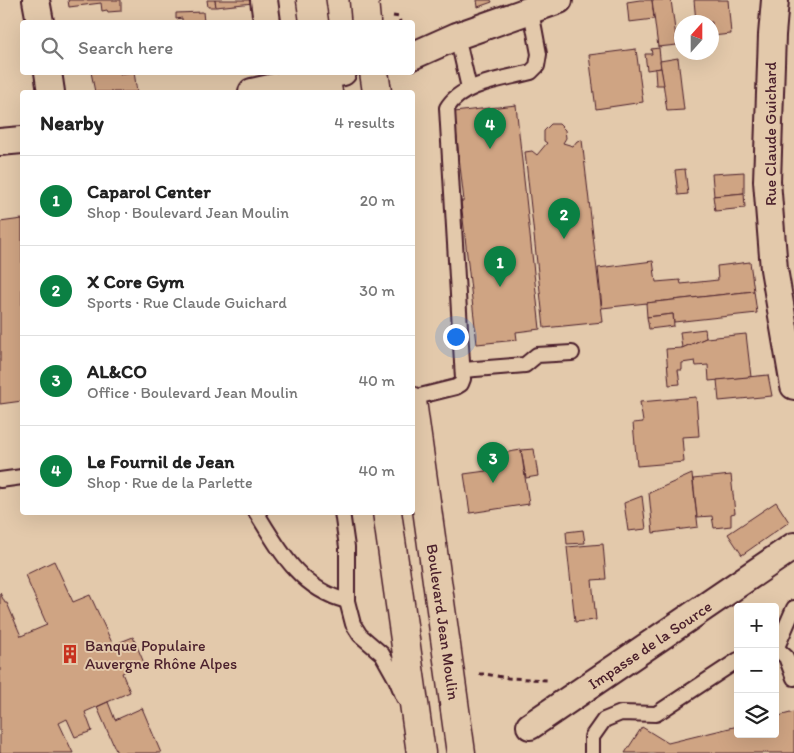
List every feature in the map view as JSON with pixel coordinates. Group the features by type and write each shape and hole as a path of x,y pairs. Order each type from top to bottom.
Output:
{"main road":[{"path":"311,0 314,20"},
{"path":"374,75 377,90"},
{"name":"Boulevard Jean Moulin","path":"415,422 461,753"},
{"path":"387,515 419,744"}],"street":[{"path":"36,0 40,20"},
{"path":"264,0 267,20"},
{"path":"415,55 457,36 559,0"},
{"name":"Rue Claude Guichard","path":"775,0 767,181 774,269 794,386"},
{"path":"48,75 51,90"},
{"path":"267,84 330,78"},
{"path":"0,142 20,140"},
{"name":"Impasse de la Source","path":"530,726 794,546"}],"lane":[{"path":"415,399 461,384 463,370 446,121 447,108 451,100 469,88 531,72 537,66 539,54 531,10"},
{"path":"457,36 469,88"},
{"path":"463,370 525,365 537,355 572,353"},
{"path":"0,480 20,477"},
{"path":"258,515 278,548 297,572 318,589 333,597 347,601"},
{"path":"342,515 347,547 347,601 353,624 360,635 382,654 396,679 419,744"},
{"path":"779,640 794,608"},
{"path":"777,648 786,657 794,678"},
{"path":"592,753 592,738 604,720 621,713 656,714 734,663"}],"path":[{"path":"393,16 399,17 400,20"},
{"path":"485,674 508,678"}],"building":[{"path":"68,0 121,0 121,11 102,11 101,3 69,7"},
{"path":"207,0 215,0 216,7 208,7"},
{"path":"215,0 253,0 253,3 216,7"},
{"path":"477,0 491,0 492,2 478,7"},
{"path":"652,0 654,19 629,22 627,2"},
{"path":"652,0 671,0 674,22 674,45 658,47"},
{"path":"694,0 728,0 731,34 719,35 719,15 695,15"},
{"path":"203,12 204,20 176,19 176,13"},
{"path":"659,48 661,68 647,70 645,54 652,54 651,49"},
{"path":"636,49 643,102 596,109 589,55"},
{"path":"674,59 678,60 684,110 667,111 660,61"},
{"path":"661,68 664,85 656,85 655,69"},
{"path":"92,75 134,75 137,90 95,90"},
{"path":"516,105 540,329 516,332 517,340 477,344 461,201 464,201 454,112"},
{"path":"551,124 559,124 565,130 566,138 563,143 573,146 577,141 582,140 603,322 544,328 525,152 532,151 537,155 547,143 544,141 544,131"},
{"path":"685,169 688,194 678,195 675,170"},
{"path":"744,172 744,193 714,196 712,174"},
{"path":"744,193 745,208 715,211 713,196"},
{"path":"20,219 20,401 0,404 0,222"},
{"path":"653,261 656,282 680,280 681,284 718,280 717,266 750,262 754,291 602,308 598,268"},
{"path":"754,291 757,313 674,322 673,314 647,317 646,303"},
{"path":"673,314 674,326 649,329 647,317"},
{"path":"705,329 706,338 682,348 680,332"},
{"path":"746,334 751,377 709,381 708,365 696,366 695,361 682,363 682,370 678,370 680,384 669,385 666,349 682,348 706,338"},
{"path":"768,375 772,396 719,401 717,380"},
{"path":"696,397 699,436 682,437 684,462 637,466 633,423 643,422 640,402"},
{"path":"534,449 538,476 526,478 521,450"},
{"path":"521,450 529,504 470,513 464,474 486,471 484,456"},
{"path":"692,474 698,527 653,533 649,493"},
{"path":"731,475 735,513 731,514 731,526 714,528 712,516 697,517 693,479"},
{"path":"642,496 646,529 628,531 624,503"},
{"path":"776,502 789,522 742,555 728,534"},
{"path":"583,530 585,543 567,544 566,532"},
{"path":"603,544 606,579 592,580 596,620 575,622 567,547"},
{"name":"Banque Populaire Auvergne Rhône Alpes","path":"54,561 73,602 90,595 113,645 133,637 144,663 122,673 130,692 85,712 92,731 75,737 67,719 59,723 73,753 0,753 0,593 5,603 7,603 21,636 47,625 25,575"},
{"path":"108,702 115,720 142,708 161,753 117,753 97,707"},
{"path":"794,712 794,753 625,753 642,727 668,743 734,727 734,738 779,738 779,716"}],"place":[{"name":"Le Fournil de Jean","path":"490,149"},
{"name":"X Core Gym","path":"564,239"},
{"name":"Caparol Center","path":"500,287"},
{"name":"AL&CO","path":"493,483"},
{"name":"Banque Populaire Auvergne Rhône Alpes","path":"70,654"}]}
